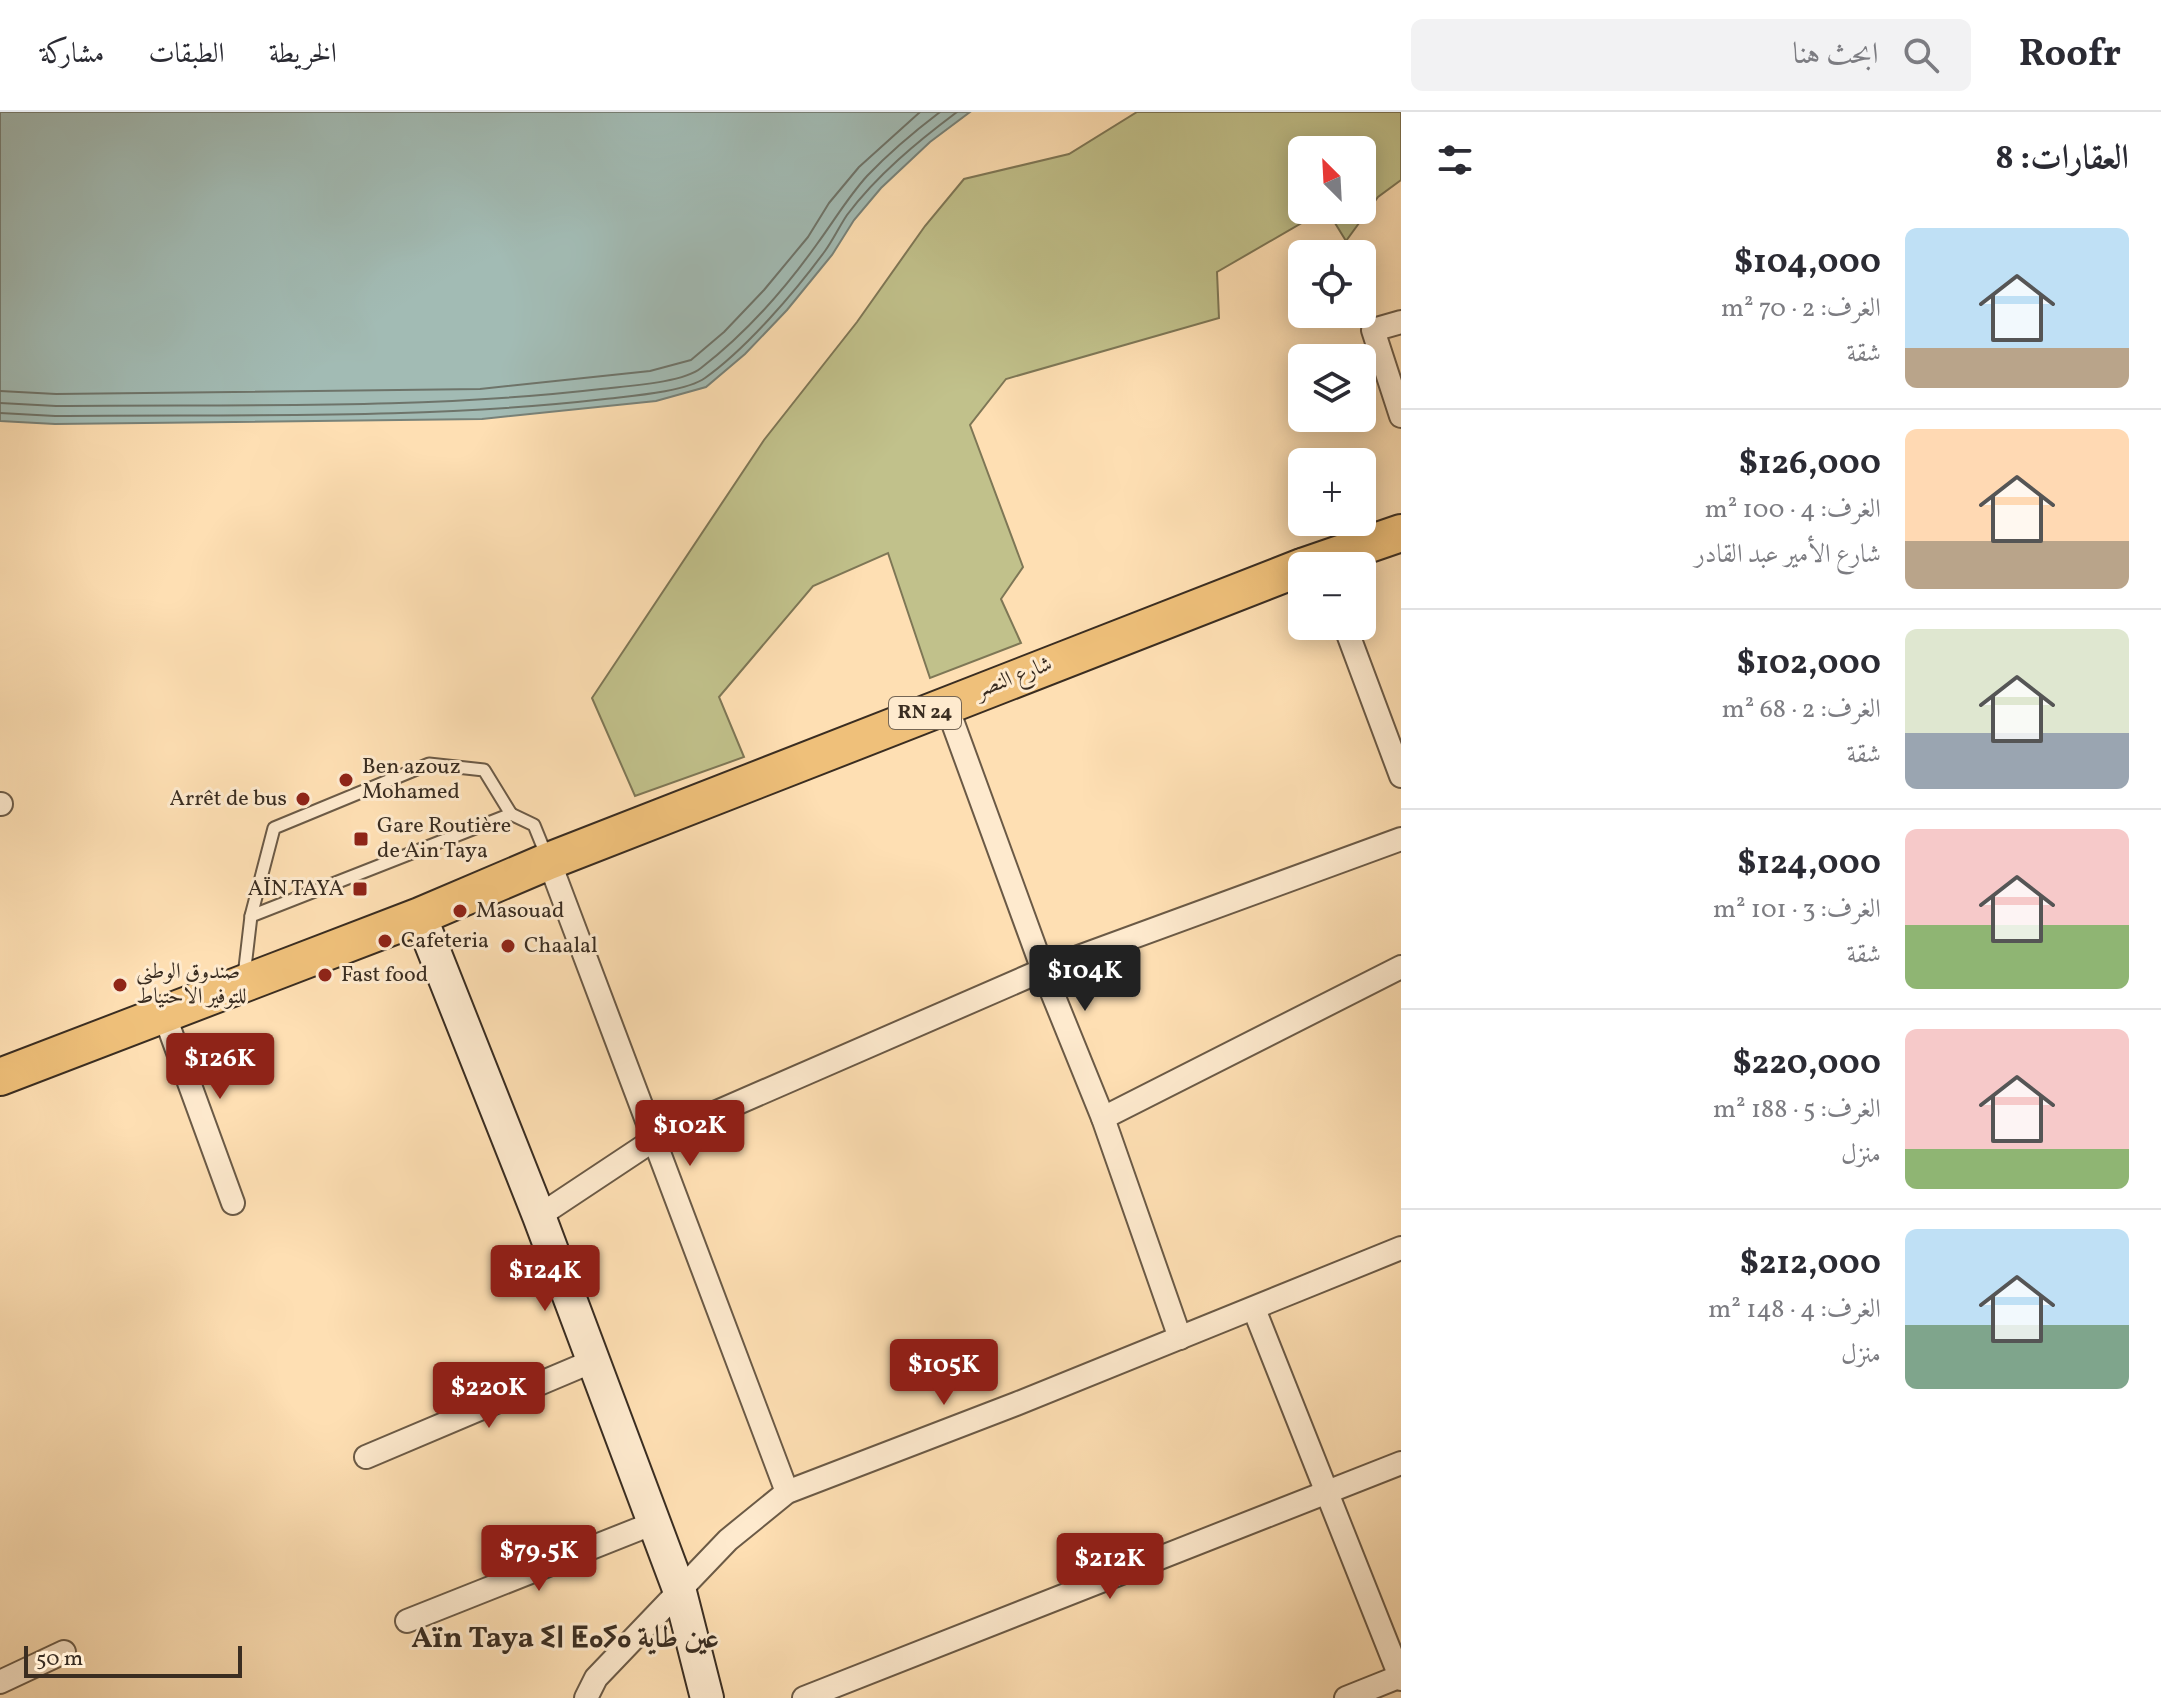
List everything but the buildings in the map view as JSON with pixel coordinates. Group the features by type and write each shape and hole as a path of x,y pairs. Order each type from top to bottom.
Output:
{"main road":[{"name":"شارع النصر","path":"1349,552 1401,533"},
{"name":"شارع النصر","path":"549,861 946,704 1288,574"},
{"name":"RN 24","path":"0,1077 420,916 549,861"},
{"path":"420,916 539,1216 680,1592 707,1698"}],"street":[{"path":"1401,322 1373,330 1401,416"},
{"path":"1350,640 1401,776"},
{"path":"946,704 1043,970 1103,1118 1180,1338"},
{"path":"539,1216 655,1139 1043,970 1401,839"},
{"path":"549,861 787,1492"},
{"path":"1103,1118 1401,967"},
{"path":"164,1014 233,1203"},
{"path":"586,1698 596,1678 728,1540 787,1492 1016,1404 1401,1248"},
{"path":"1254,1309 1401,1678 1346,1698"},
{"path":"366,1457 593,1361"},
{"path":"804,1698 1401,1463"},
{"path":"407,1621 654,1523"},
{"path":"0,1682 64,1652"}],"lane":[{"path":"243,984 251,916 274,828 429,764 484,770 511,814 534,825 549,861"},
{"path":"251,916 511,814"}],"green space":[{"path":"1137,112 1401,112 1401,180 1376,200 1376,136 1288,136 1288,224 1300,224 1217,272 1219,318 1006,379 970,425 1023,567 1001,599 1021,643 930,678 888,553 813,586 719,697 744,757 635,796 592,698 764,440 964,179 1069,154"},
{"path":"1336,224 1358,224 1347,240"}],"water":[{"path":"0,112 970,112 930,142 881,188 787,310 745,354 706,387 656,401 482,419 55,424 0,421"}],"place":[{"name":"Ben azouz Mohamed","path":"346,780"},
{"name":"Arrêt de bus","path":"303,799"},
{"name":"Gare Routière de Ain Taya","path":"361,839"},
{"name":"AÏN TAYA","path":"360,889"},
{"name":"Masouad","path":"460,911"},
{"name":"Cafeteria","path":"385,941"},
{"name":"Chaalal","path":"508,946"},
{"name":"Fast food","path":"325,975"},
{"name":"صندوق الوطني للتوفير الاحتياط","path":"120,985"}],"district":[{"name":"Aïn Taya ⵉⵏ ⵟⴰⵢⴰ عين طاية","path":"565,1639"}]}
